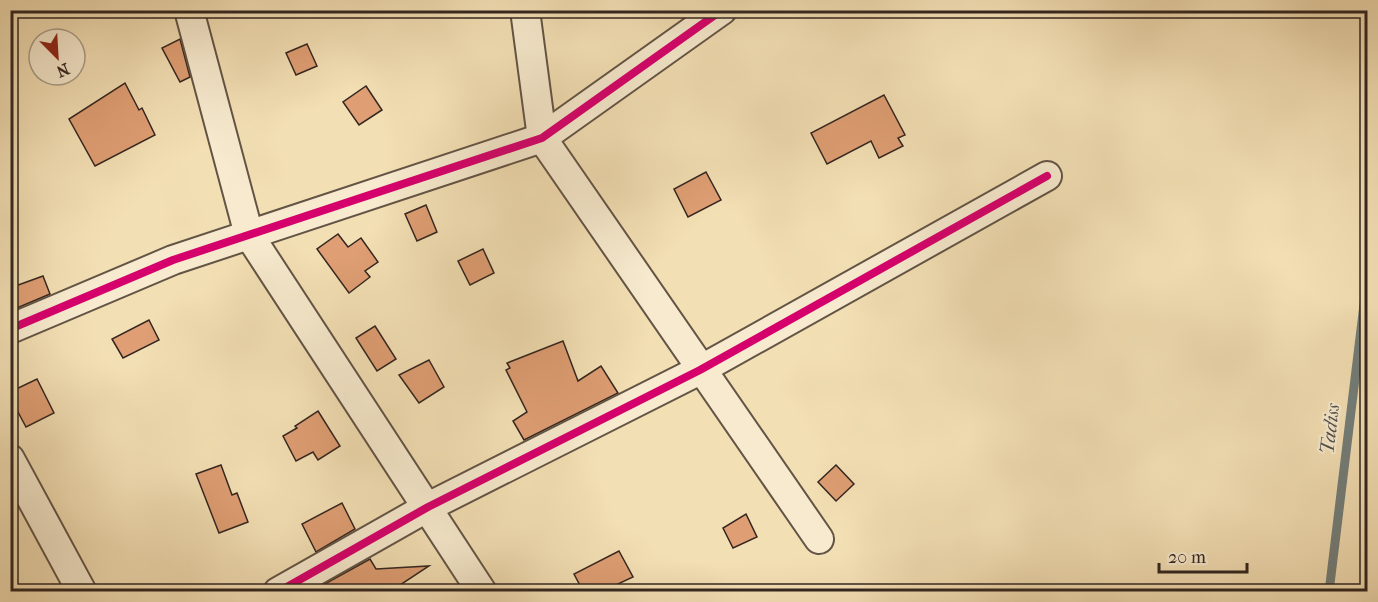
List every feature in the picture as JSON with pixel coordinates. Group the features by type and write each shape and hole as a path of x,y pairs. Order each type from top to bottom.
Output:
{"street":[{"path":"189,10 249,235 482,591"},
{"path":"525,10 542,138 819,539"},
{"path":"10,329 173,260 542,138 722,10"},
{"path":"278,591 428,507 700,369 1047,176"},
{"path":"10,459 82,591"}],"building":[{"path":"180,39 190,77 180,82 162,48"},
{"path":"307,44 317,66 296,75 286,53"},
{"path":"125,83 139,110 142,108 155,135 95,166 69,119"},
{"path":"366,86 382,110 359,125 343,102"},
{"path":"884,95 905,135 898,138 903,146 879,158 871,141 827,164 811,133"},
{"path":"706,172 721,200 688,217 674,189"},
{"path":"426,205 437,232 417,241 405,214"},
{"path":"338,234 348,247 361,238 378,262 365,271 370,277 349,293 317,249"},
{"path":"483,249 494,273 470,285 458,261"},
{"path":"43,276 50,294 17,308 10,288"},
{"path":"149,320 159,340 123,358 112,339"},
{"path":"375,326 396,359 377,371 356,338"},
{"path":"563,341 578,381 601,366 618,393 524,440 513,421 527,412 506,370 510,368 507,363"},
{"path":"429,360 444,387 419,403 399,375"},
{"path":"37,379 54,413 26,427 10,397 10,392"},
{"path":"318,411 340,446 318,460 313,452 296,461 283,436"},
{"path":"221,465 232,495 237,493 248,522 219,533 196,474"},
{"path":"836,465 854,484 836,501 818,482"},
{"path":"342,503 355,529 316,552 302,524"},
{"path":"746,514 757,537 733,548 723,528"},
{"path":"619,551 633,577 603,591 583,591 574,574"},
{"path":"370,559 376,569 429,566 391,591 321,591 321,586"}],"waterway":[{"name":"Tadiss","path":"1329,592 1368,272"}],"cycle path":[{"path":"10,329 173,260 542,138 722,10"},
{"path":"278,592 428,507 700,370 1047,176"}]}
